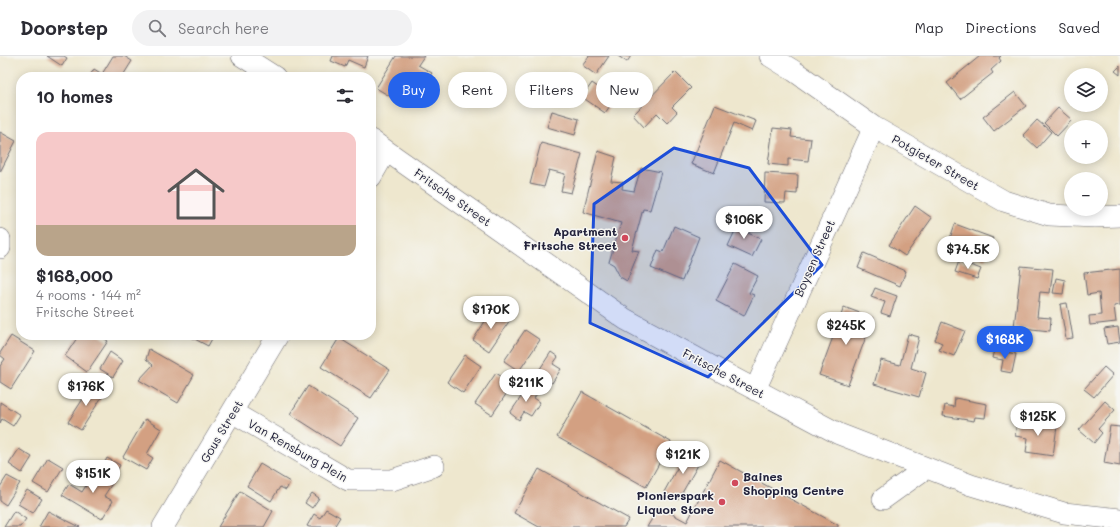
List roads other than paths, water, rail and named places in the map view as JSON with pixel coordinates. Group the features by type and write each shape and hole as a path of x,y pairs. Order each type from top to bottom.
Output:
{"street":[{"path":"242,56 267,72"},
{"name":"Potgieter Street","path":"770,56 874,126 1004,202 1049,215 1095,217 1120,216"},
{"name":"Boysen Street","path":"755,390 874,126"},
{"path":"376,157 379,145"},
{"name":"Fritsche Street","path":"379,145 625,319 839,434 971,485 1064,513 1120,519"},
{"path":"0,239 0,248"},
{"name":"Gous Street","path":"163,527 275,340"},
{"name":"Van Rensburg Plein","path":"232,412 348,480 392,480 434,466"},
{"path":"883,499 926,468"}],"place":[{"name":"Apartment Fritsche Street","path":"625,238"},
{"name":"Baines Shopping Centre","path":"735,483"},
{"name":"Pionierspark Liquor Store","path":"722,502"}]}
